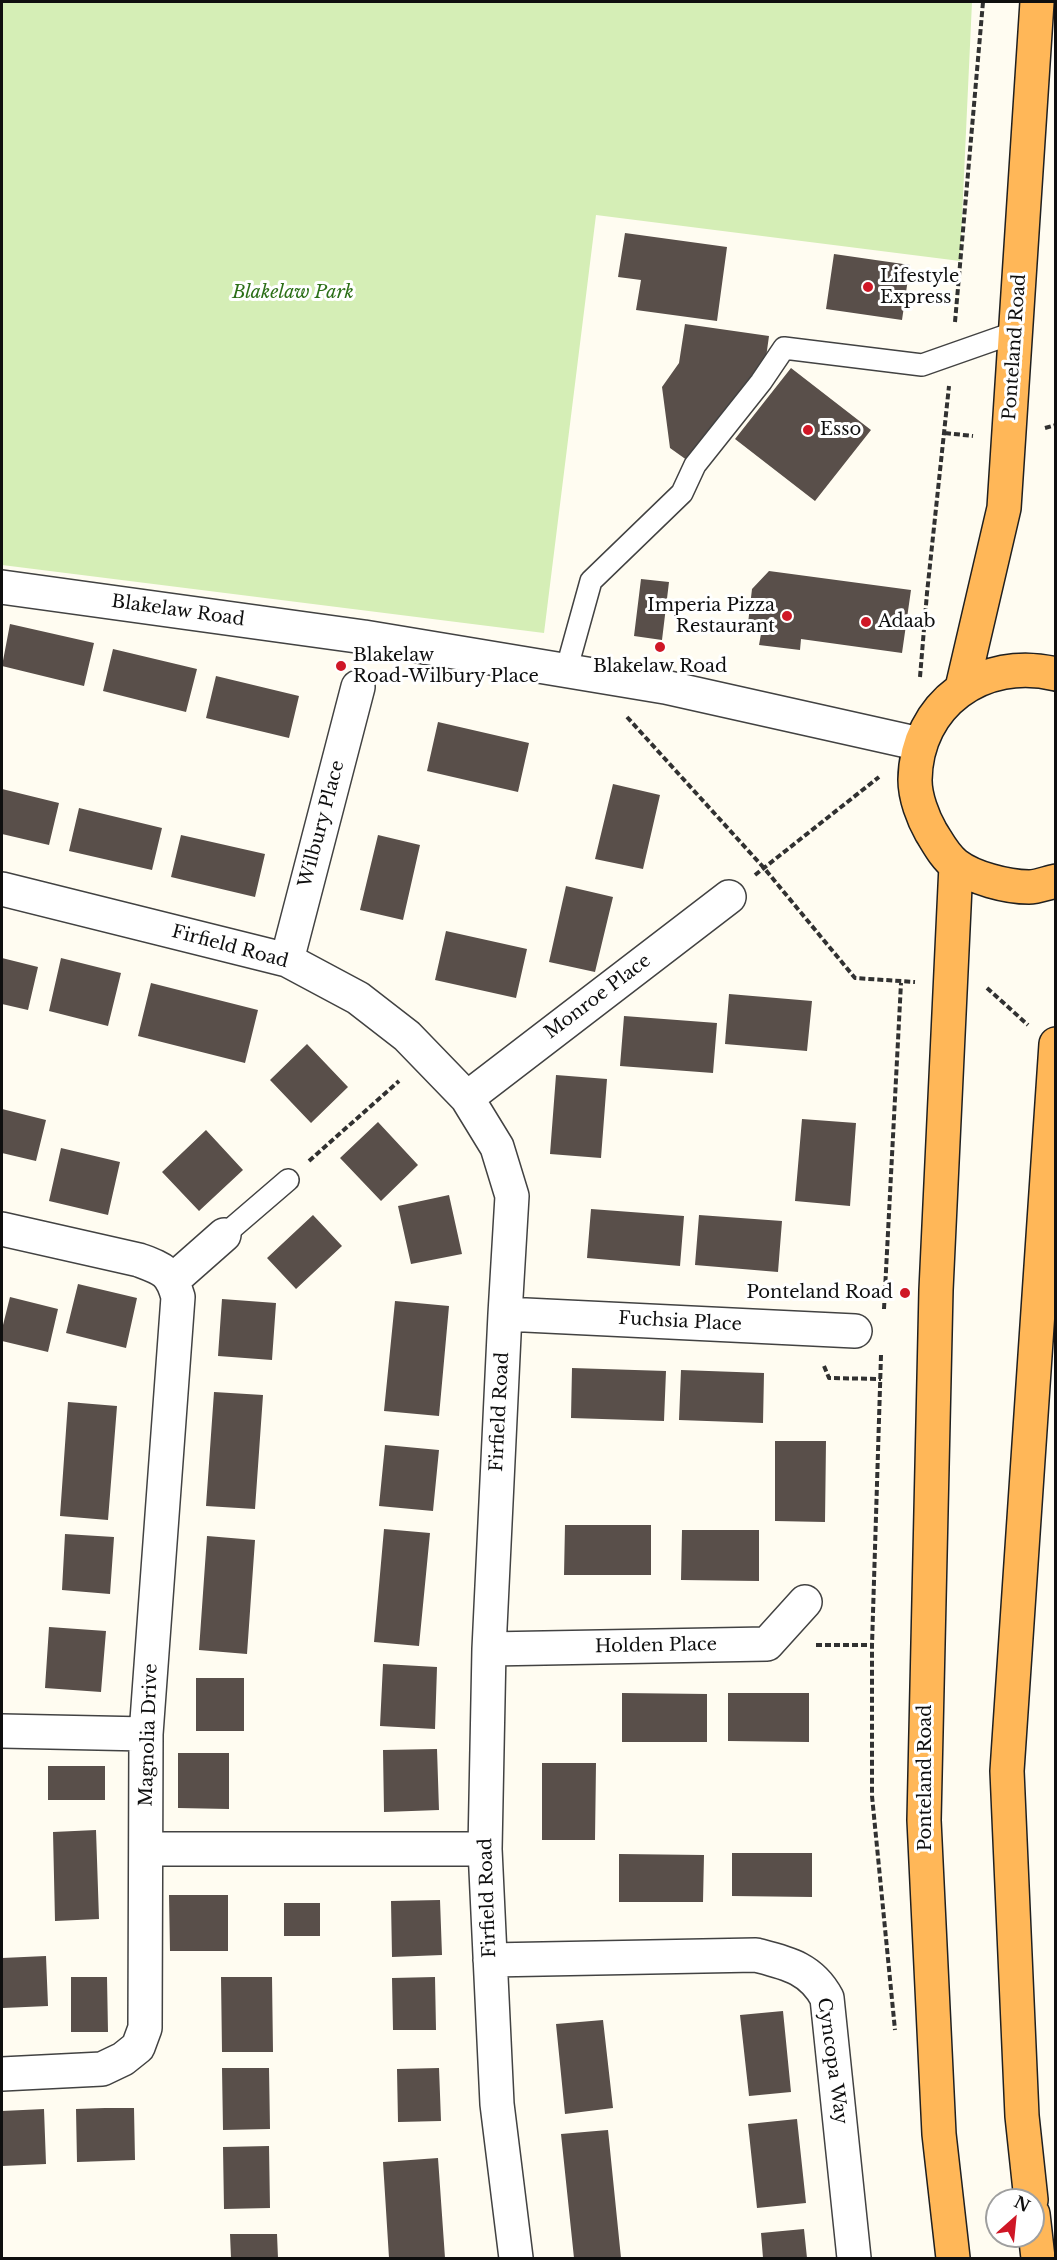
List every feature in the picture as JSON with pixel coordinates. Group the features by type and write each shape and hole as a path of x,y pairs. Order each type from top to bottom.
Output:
{"highway":[{"name":"Ponteland Road","path":"962,688 1004,508 1037,2"},
{"path":"1056,674 1035,669 997,672 962,688 911,742 915,782 924,819 944,852 956,865 992,882 1030,887 1056,881"},
{"name":"Ponteland Road","path":"952,2259 939,2134 924,1820 936,1290 956,865"},
{"path":"1031,2188 1022,2116 1007,1771 1056,1044"}],"street":[{"name":"Blakelaw Road","path":"2,587 364,638 665,687 911,742"},
{"name":"Wilbury Place","path":"287,960 358,687"},
{"name":"Firfield Road","path":"2,889 287,960 358,998 407,1036 467,1098 497,1147 512,1196 504,1314 489,1649 485,1849 497,2104 516,2259"},
{"name":"Monroe Place","path":"467,1098 729,897"},
{"path":"2,1229 139,1260 159,1267 173,1280 224,1235"},
{"name":"Magnolia Drive","path":"2,2074 102,2069 123,2059 138,2047 145,2028 146,1734 178,1297 173,1280"},
{"name":"Fuchsia Place","path":"504,1314 868,1340"},
{"path":"767,1644 805,1602"},
{"name":"Holden Place","path":"489,1649 767,1644"},
{"path":"2,1731 146,1734"},
{"path":"147,1849 485,1849"},
{"name":"Cyncopa Way","path":"490,1960 756,1955 781,1961 803,1970 820,1984 827,1998 854,2259"}],"lane":[{"path":"566,671 591,581 682,493 695,465 761,382 784,348 922,365 1016,332"},
{"path":"224,1235 288,1180"}],"path":[{"path":"920,679 983,2"},
{"path":"626,717 764,868 855,978 901,983 883,1315"},
{"path":"764,868 878,778 911,742"},
{"path":"288,1180 427,1056"},
{"path":"868,1340 872,1796 895,2033"},
{"path":"767,1644 872,1645"}],"green space":[{"name":"Blakelaw Park","path":"2,2 972,2 960,261 596,215 544,633 2,565"}],"building":[{"path":"625,233 727,247 717,321 636,310 641,280 618,277"},
{"name":"Lifestyle Express","path":"834,254 910,265 902,320 826,309"},
{"path":"685,324 769,336 764,372 691,463 670,448 662,387 679,363"},
{"path":"791,368 871,430 815,501 735,439"},
{"path":"769,571 911,590 902,653 801,639 800,650 759,645 761,634 747,632 752,589"},
{"path":"641,579 669,582 662,640 634,636"},
{"path":"10,624 94,643 84,686 2,666"},
{"path":"113,649 197,669 186,712 103,691"},
{"path":"216,676 299,696 289,738 206,718"},
{"path":"438,722 529,743 518,792 427,771"},
{"path":"613,784 660,795 643,869 595,859"},
{"path":"2,789 59,803 49,845 2,834"},
{"path":"79,808 162,828 152,870 69,851"},
{"path":"181,835 265,854 255,897 171,877"},
{"path":"378,835 420,845 403,920 360,910"},
{"path":"566,886 613,897 595,972 549,962"},
{"path":"446,931 527,949 516,998 435,980"},
{"path":"2,958 38,967 28,1010 2,1004"},
{"path":"61,958 121,973 108,1026 49,1011"},
{"path":"151,983 258,1010 245,1063 138,1036"},
{"path":"729,994 812,1001 807,1051 725,1044"},
{"path":"624,1016 717,1023 713,1073 620,1066"},
{"path":"307,1044 348,1087 311,1123 270,1080"},
{"path":"556,1075 607,1079 601,1158 550,1154"},
{"path":"2,1109 46,1120 36,1161 2,1153"},
{"path":"802,1119 856,1123 850,1206 795,1201"},
{"path":"378,1122 418,1165 381,1201 340,1158"},
{"path":"206,1130 243,1170 199,1211 162,1172"},
{"path":"61,1148 120,1162 108,1215 49,1201"},
{"path":"449,1195 462,1254 411,1264 398,1206"},
{"path":"591,1209 684,1216 680,1266 587,1258"},
{"path":"313,1215 342,1246 296,1289 267,1258"},
{"path":"699,1215 782,1221 778,1272 695,1265"},
{"path":"78,1284 137,1298 126,1348 66,1333"},
{"path":"10,1297 58,1309 48,1352 2,1341 2,1329"},
{"path":"222,1299 276,1303 272,1360 218,1356"},
{"path":"395,1301 449,1306 439,1416 384,1411"},
{"path":"572,1368 666,1371 664,1421 571,1418"},
{"path":"681,1370 764,1373 763,1423 679,1420"},
{"path":"214,1392 263,1395 255,1509 206,1506"},
{"path":"68,1402 117,1406 108,1520 60,1516"},
{"path":"775,1441 826,1441 825,1522 775,1521"},
{"path":"385,1445 439,1450 433,1511 379,1506"},
{"path":"565,1525 651,1525 651,1575 564,1575"},
{"path":"384,1529 430,1533 419,1646 374,1642"},
{"path":"682,1530 759,1530 759,1581 681,1580"},
{"path":"65,1534 114,1537 110,1594 62,1590"},
{"path":"207,1536 255,1540 247,1654 199,1650"},
{"path":"49,1627 106,1631 101,1692 45,1688"},
{"path":"383,1664 437,1667 435,1729 380,1726"},
{"path":"196,1678 244,1678 244,1731 196,1731"},
{"path":"622,1693 707,1694 707,1742 622,1742"},
{"path":"728,1693 809,1693 809,1742 728,1741"},
{"path":"437,1749 439,1810 384,1812 383,1750"},
{"path":"178,1753 229,1753 229,1809 178,1808"},
{"path":"542,1763 596,1763 595,1840 542,1840"},
{"path":"48,1766 105,1766 105,1800 48,1800"},
{"path":"96,1830 99,1919 55,1921 53,1832"},
{"path":"732,1853 812,1853 812,1897 732,1896"},
{"path":"619,1854 704,1855 703,1902 619,1902"},
{"path":"169,1895 228,1895 228,1951 170,1951"},
{"path":"440,1900 442,1955 392,1957 391,1901"},
{"path":"284,1903 320,1903 320,1936 284,1936"},
{"path":"46,1956 48,2006 3,2008 2,1958"},
{"path":"71,1977 107,1977 108,2032 71,2032"},
{"path":"221,1977 272,1977 273,2052 222,2052"},
{"path":"435,1977 436,2030 393,2030 392,1978"},
{"path":"783,2011 791,2092 749,2096 740,2015"},
{"path":"603,2020 613,2108 565,2114 556,2024"},
{"path":"222,2068 269,2068 270,2129 223,2130"},
{"path":"439,2068 441,2121 398,2122 397,2069"},
{"path":"134,2108 135,2160 77,2162 76,2109"},
{"path":"44,2109 46,2164 2,2166 2,2111"},
{"path":"797,2119 806,2203 757,2208 748,2124"},
{"path":"608,2130 621,2258 574,2258 561,2134"},
{"path":"269,2146 270,2208 224,2209 223,2147"},
{"path":"438,2158 445,2258 389,2258 383,2162"},
{"path":"804,2229 807,2258 763,2258 761,2233"},
{"path":"230,2234 277,2234 278,2258 231,2258"}],"place":[{"name":"Lifestyle Express","path":"868,287"},
{"name":"Esso","path":"808,430"},
{"name":"Imperia Pizza Restaurant","path":"787,616"},
{"name":"Adaab","path":"866,622"},
{"name":"Blakelaw Road","path":"660,647"},
{"name":"Blakelaw Road-Wilbury Place","path":"341,666"},
{"name":"Ponteland Road","path":"905,1293"}]}
